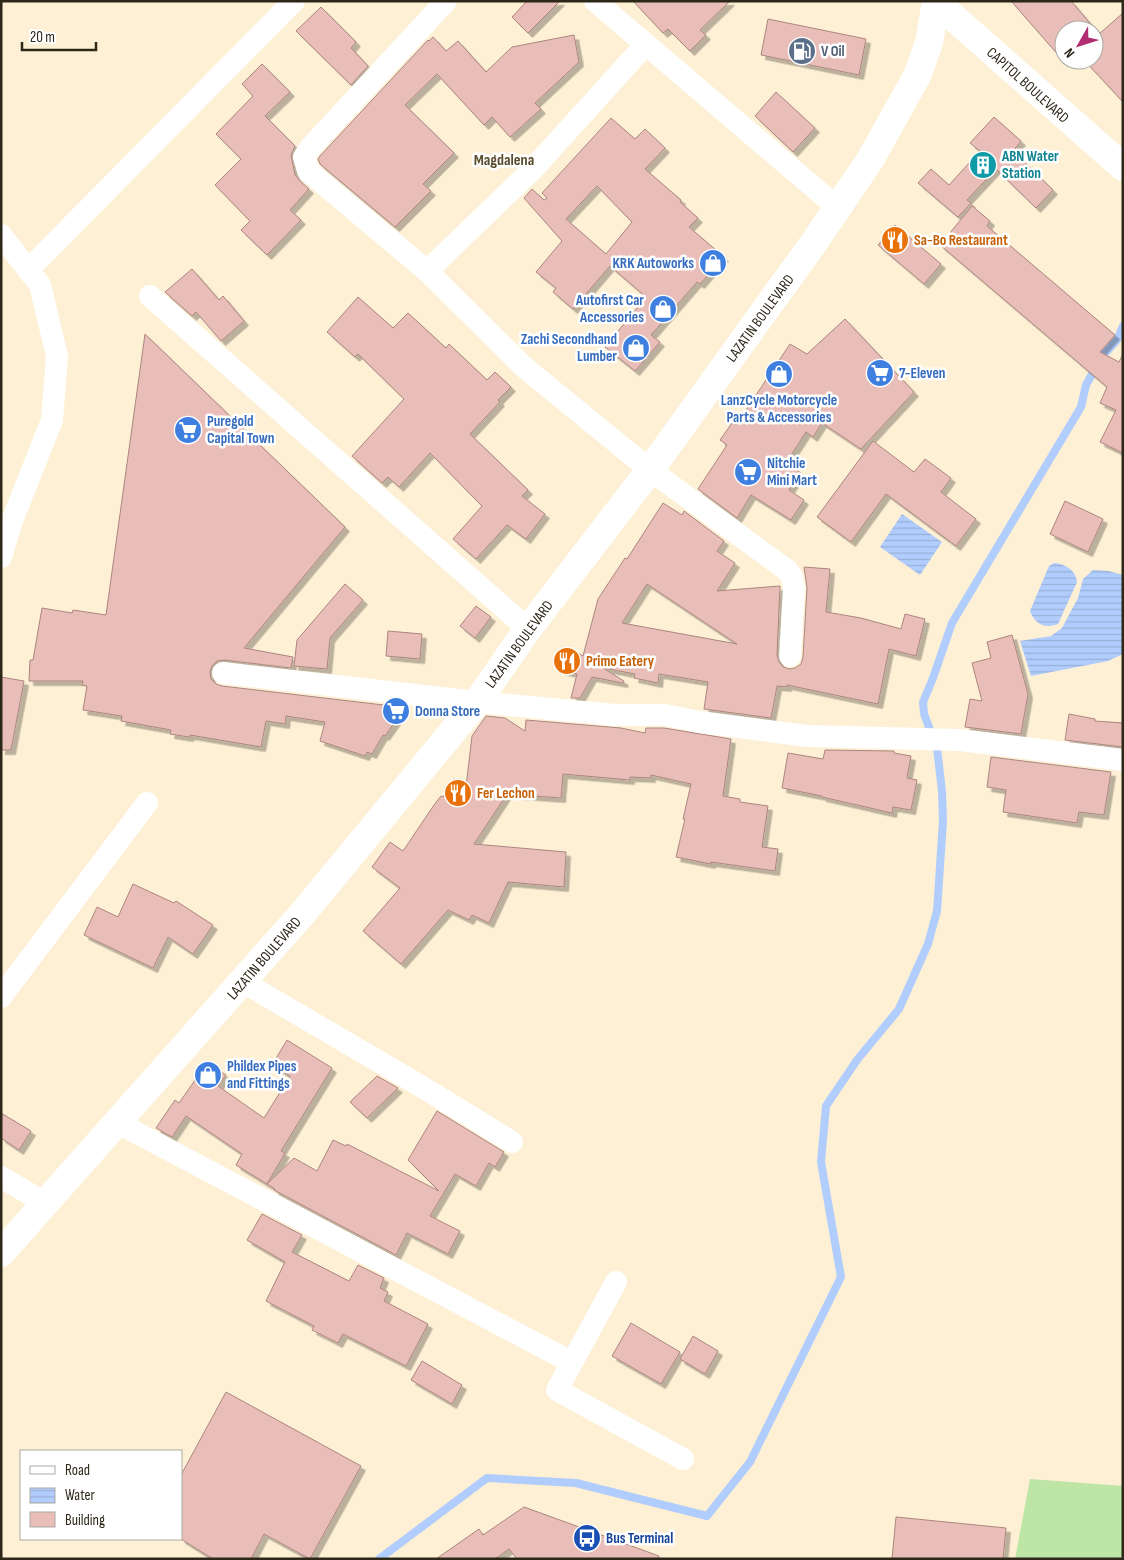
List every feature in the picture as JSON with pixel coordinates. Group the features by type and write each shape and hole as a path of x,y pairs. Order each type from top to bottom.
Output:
{"main road":[{"name":"CAPITOL BOULEVARD","path":"936,2 1123,167"},
{"name":"LAZATIN BOULEVARD","path":"6,1240 45,1203 243,982 303,913 477,702 528,629 650,470 838,208 870,160 917,76 929,43 936,2"}],"street":[{"path":"28,270 294,1"},
{"path":"446,1 310,148 304,157 308,171 427,272 524,367 650,470 775,560 790,574 794,587 790,656"},
{"path":"595,1 838,208"},
{"path":"427,272 532,170 646,44"},
{"path":"1,235 40,285 57,356 52,420 12,521 1,556"},
{"path":"150,296 528,629"},
{"path":"223,673 477,702 615,714 665,715 700,722 807,736 960,740 1123,760"},
{"path":"1,997 147,803"},
{"path":"243,982 512,1142"},
{"path":"116,1122 571,1362"},
{"path":"1,1178 45,1203"},
{"path":"616,1282 557,1390 683,1459"}],"green space":[{"path":"1030,1479 1123,1486 1123,1559 1015,1559"}],"water":[{"path":"902,514 942,542 920,575 880,547"},
{"path":"1054,563 1069,568 1075,574 1077,582 1058,624 1044,626 1037,622 1030,611 1049,566"},
{"path":"1093,570 1109,571 1123,575 1123,654 1108,661 1031,676 1020,641 1051,636 1062,628 1078,598 1083,579"}],"building":[{"path":"527,1 560,1 528,33 512,17"},
{"path":"633,1 730,1 700,30 706,35 690,51 668,29 663,33"},
{"path":"1011,1 1071,1 1087,20 1054,20 1054,50"},
{"path":"321,7 356,42 351,48 368,66 351,85 296,31"},
{"path":"1123,13 1123,102 1093,70 1104,70 1104,30"},
{"path":"768,19 866,39 859,75 761,55"},
{"path":"574,35 579,62 535,103 541,109 510,137 492,117 484,125 437,74 405,105 454,153 423,184 431,191 395,227 320,164 318,159 320,156 428,40 433,37 446,51 458,41 486,72 512,47"},
{"path":"262,64 290,92 265,116 295,146 291,155 295,175 309,189 290,210 301,220 267,255 241,230 250,221 215,185 241,159 216,134 253,96 242,84"},
{"path":"776,92 815,128 793,152 755,116"},
{"path":"994,117 1021,141 1013,151 1053,190 1036,208 996,169 967,200 971,203 958,217 918,183 931,169 949,185 980,151 970,143"},
{"path":"611,118 635,139 645,129 665,148 645,169 681,200 680,202 698,218 689,227 724,257 700,284 697,282 651,335 660,342 635,371 605,347 646,297 610,266 573,309 553,292 556,288 536,272 562,241 524,198 532,189 544,200 547,198 542,193","holes":["597,186 632,222 606,254 566,219"]},
{"path":"972,206 990,221 987,226 1115,335 1100,352 1119,362 1123,354 1123,453 1100,442 1116,410 1100,403 1107,387 940,245"},
{"path":"895,225 941,264 924,284 878,245"},
{"path":"192,269 219,300 223,296 244,321 221,341 196,312 192,316 165,292"},
{"path":"358,297 393,328 408,313 446,348 449,344 487,380 495,372 511,387 498,400 500,402 470,434 528,490 522,496 545,514 526,539 507,525 476,559 453,539 482,506 430,453 399,487 388,477 382,483 352,456 404,399 358,354 355,357 327,332"},
{"path":"845,319 914,392 861,449 822,423 813,437 806,432 786,463 801,473 789,490 804,500 791,520 751,495 737,518 698,489 727,445 720,440 732,423 736,425 790,344 807,354"},
{"path":"145,334 345,527 244,648 293,657 291,668 224,660 217,661 212,666 210,672 211,679 216,684 222,686 404,709 385,736 383,735 372,754 367,752 365,756 320,741 325,722 286,716 285,724 266,721 261,747 190,735 189,737 170,734 171,730 121,721 122,716 83,710 87,686 82,685 83,681 29,681 30,660 33,660 42,608 72,613 73,610 106,615"},
{"path":"873,441 914,472 925,459 951,478 941,492 976,519 956,546 886,494 851,542 817,517"},
{"path":"1065,501 1103,519 1088,552 1050,534"},
{"path":"663,503 682,515 684,511 724,541 717,551 735,563 717,591 780,586 777,655 783,667 795,668 801,664 803,657 807,588 804,567 830,569 826,612 861,618 901,629 905,614 925,619 916,656 889,649 878,704 787,685 787,687 777,686 771,718 704,709 708,682 659,674 658,683 634,678 635,674 603,668 624,681 623,683 592,677 580,698 571,698 577,674 556,669 568,647 583,656 598,599 625,558 627,559","holes":["647,584 737,644 622,623"]},
{"path":"345,584 363,600 330,638 327,669 294,666 297,640"},
{"path":"476,606 491,617 475,638 460,626"},
{"path":"388,631 422,634 420,659 386,656"},
{"path":"1012,635 1028,694 1021,734 965,727 970,699 982,701 972,663 991,658 987,642"},
{"path":"1,677 24,681 11,750 1,750"},
{"path":"1069,714 1095,719 1095,721 1123,723 1123,747 1065,740"},
{"path":"486,716 505,718 525,731 526,720 621,728 645,733 646,728 664,728 731,739 723,796 740,799 740,802 768,806 762,847 778,849 775,871 711,862 711,864 676,857 691,784 651,775 651,778 630,777 630,780 563,774 561,798 507,794 474,844 566,852 564,887 508,882 489,923 472,915 469,920 448,910 401,964 363,931 400,888 372,867 390,842 403,851 454,779 466,787 472,736"},
{"path":"825,750 894,751 894,753 911,756 907,778 917,780 911,810 893,807 892,813 782,788 788,753 823,759"},
{"path":"991,757 1111,772 1104,815 1079,812 1077,823 1003,812 1006,790 987,787"},
{"path":"133,884 174,903 176,901 213,925 193,954 168,937 153,968 84,935 97,907 118,917"},
{"path":"287,1040 332,1068 281,1151 285,1153 267,1184 236,1165 242,1154 186,1116 172,1137 156,1128 175,1100 179,1103 207,1063 226,1075 218,1086 264,1118 290,1076 272,1065"},
{"path":"377,1076 398,1088 367,1118 350,1102"},
{"path":"437,1111 504,1152 495,1167 489,1163 476,1186 455,1174 430,1216 460,1231 448,1254 407,1233 396,1255 274,1190 267,1184 294,1158 317,1171 333,1140 346,1146 347,1144 439,1191 408,1160"},
{"path":"1,1113 31,1131 19,1150 1,1138"},
{"path":"262,1214 302,1235 292,1252 349,1281 358,1265 384,1278 380,1288 388,1292 384,1301 428,1324 406,1366 343,1334 338,1343 312,1330 314,1326 266,1301 285,1262 247,1240"},
{"path":"631,1323 680,1352 661,1384 612,1356"},
{"path":"693,1336 718,1351 705,1374 680,1359"},
{"path":"422,1361 462,1385 452,1404 411,1380"},
{"path":"226,1392 361,1466 310,1559 264,1534 251,1559 213,1559 182,1540 182,1473"},
{"path":"524,1507 659,1556 659,1559 517,1559 509,1549 495,1559 436,1559 479,1529 483,1535"},
{"path":"896,1517 1006,1528 1003,1559 892,1559"}],"waterway":[{"path":"379,1559 487,1478 576,1483 707,1516 750,1462 841,1277 821,1162 826,1106 857,1060 899,1009 928,944 937,911 943,821 942,791 937,748 924,714 923,702 952,623 1081,407 1086,385 1101,358 1117,340 1123,326"}],"place":[{"name":"V Oil","path":"802,51"},
{"name":"ABN Water Station","path":"983,165"},
{"name":"Sa-Bo Restaurant","path":"895,240"},
{"name":"KRK Autoworks","path":"713,263"},
{"name":"Autofirst Car Accessories","path":"663,309"},
{"name":"Zachi Secondhand Lumber","path":"636,348"},
{"name":"7-Eleven","path":"880,373"},
{"name":"LanzCycle Motorcycle Parts & Accessories","path":"779,374"},
{"name":"Puregold Capital Town","path":"188,430"},
{"name":"Nitchie Mini Mart","path":"748,472"},
{"name":"Primo Eatery","path":"567,661"},
{"name":"Donna Store","path":"396,711"},
{"name":"Fer Lechon","path":"458,793"},
{"name":"Phildex Pipes and Fittings","path":"208,1075"},
{"name":"Bus Terminal","path":"587,1538"}],"district":[{"name":"Magdalena","path":"504,159"}]}
